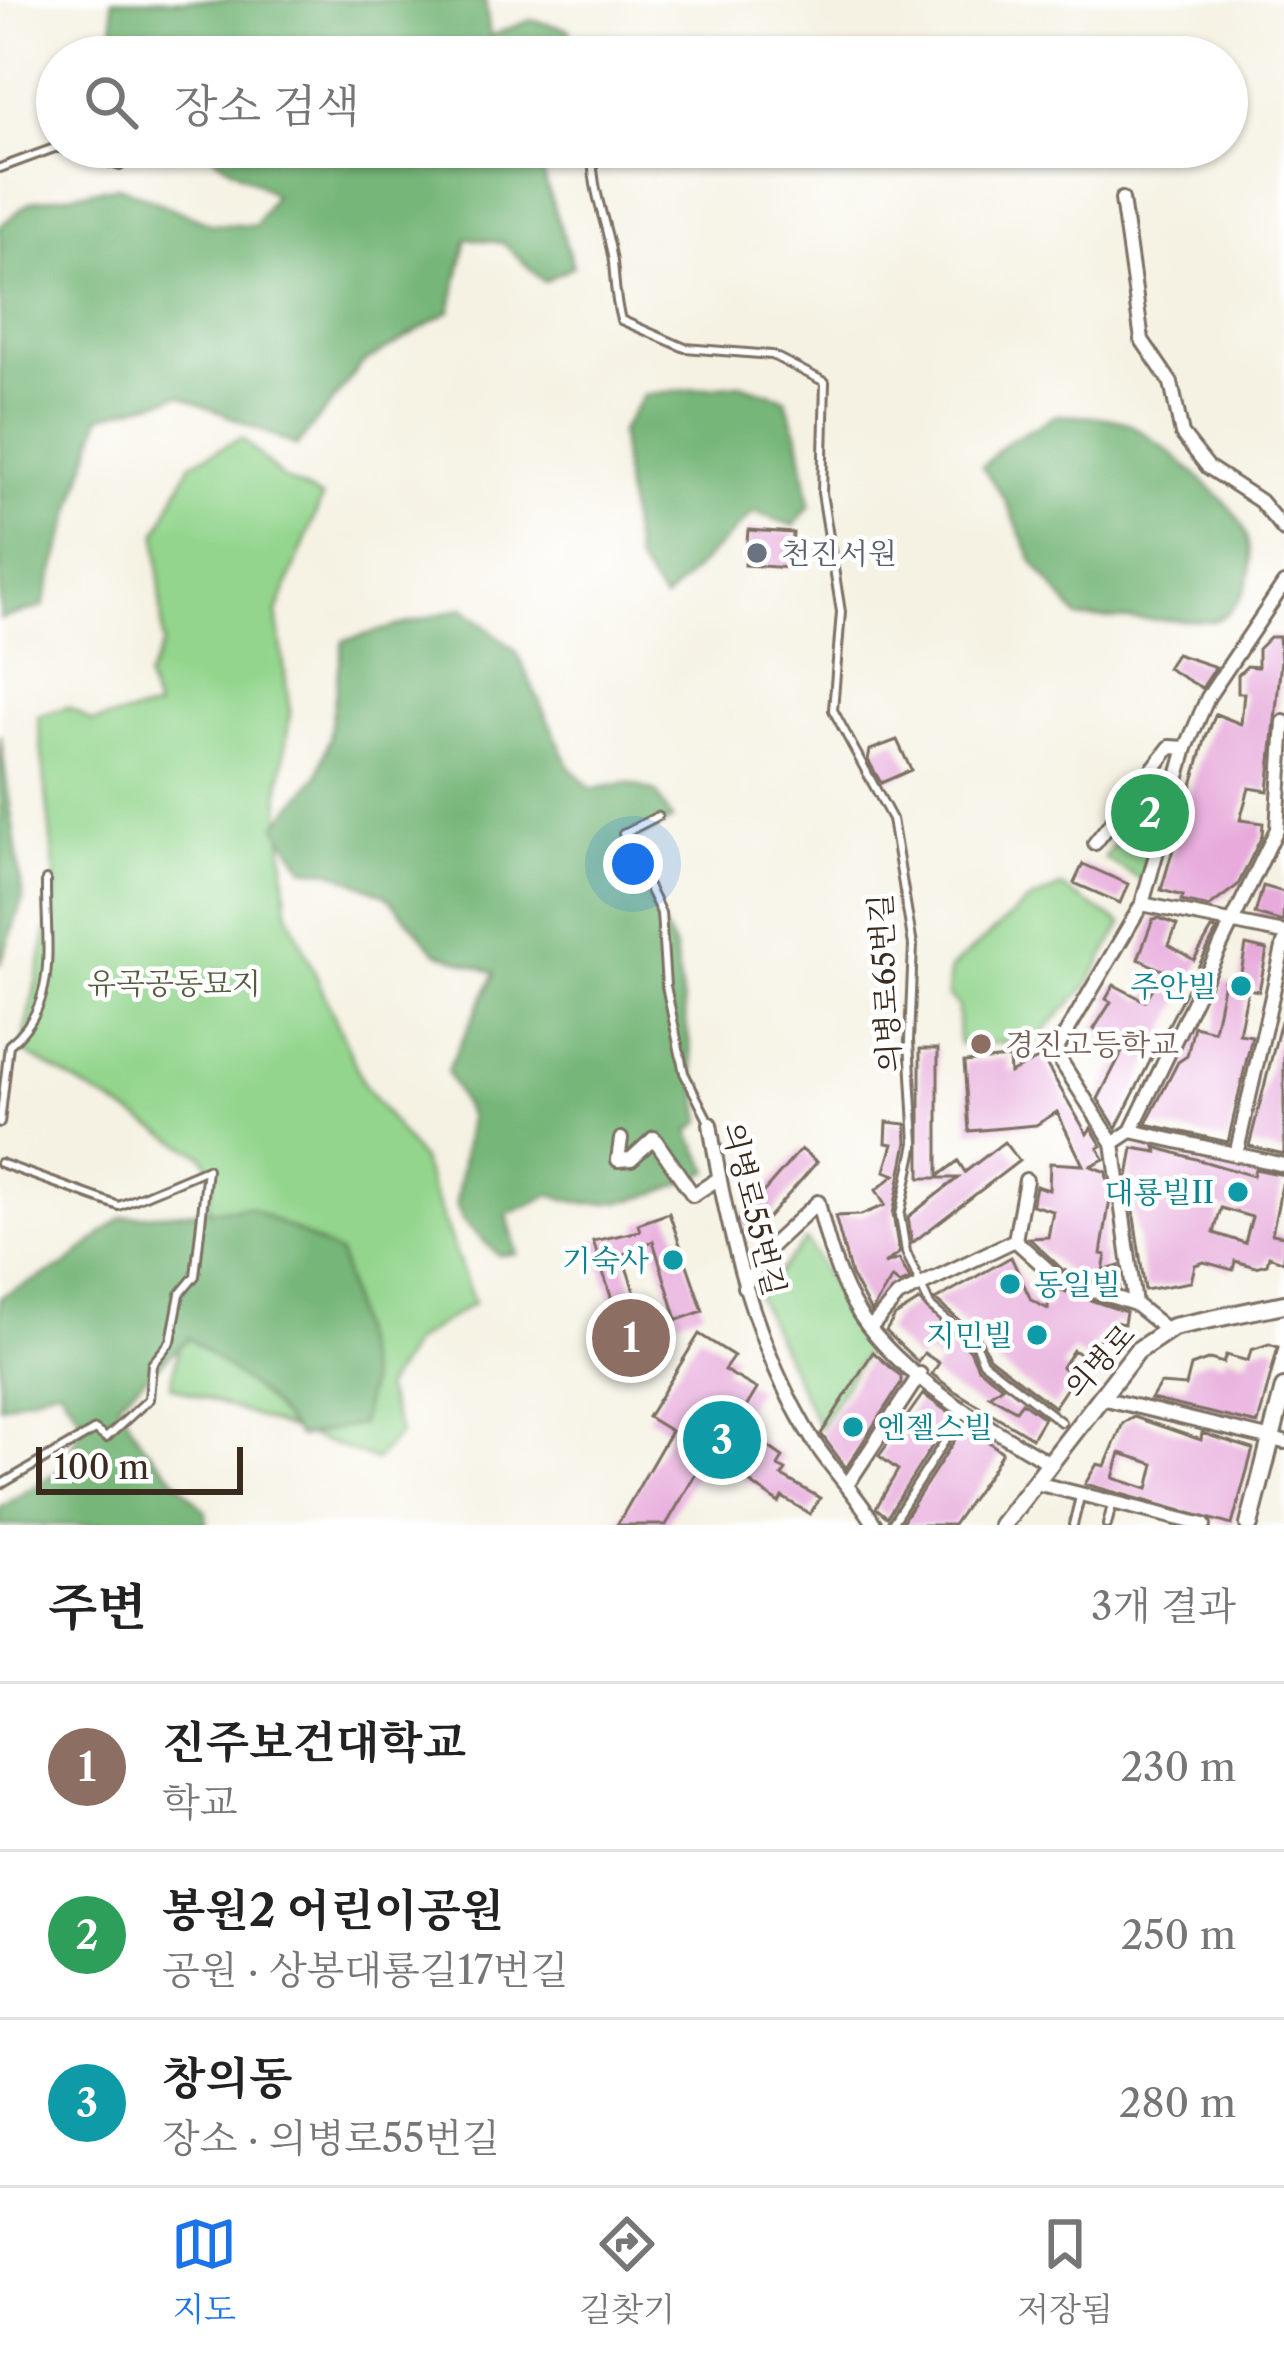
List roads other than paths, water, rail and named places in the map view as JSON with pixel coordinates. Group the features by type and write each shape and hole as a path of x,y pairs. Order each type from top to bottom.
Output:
{"street":[{"path":"1122,199 1142,340 1171,383 1182,434 1208,467 1260,501 1284,530"},
{"path":"1135,1304 1113,1143 1055,1052 1142,904 1186,748 1208,697 1284,584"},
{"path":"1113,1143 1131,1131 1281,830 1284,722"},
{"path":"1095,843 1171,747 1186,748"},
{"path":"1142,904 1284,933"},
{"path":"1236,1155 1284,943"},
{"name":"의병로55번길","path":"710,1124 744,1287 806,1428 849,1482 875,1525"},
{"path":"1131,1131 1284,1166"},
{"path":"621,1139 618,1160 632,1160 654,1138 693,1195 718,1179"},
{"path":"1016,1240 1026,1180"},
{"path":"744,1287 773,1244 818,1202 838,1271 871,1328 920,1374 1050,1463"},
{"path":"871,1328 898,1296 1016,1240"},
{"path":"1016,1240 1058,1279 1135,1304 1167,1330"},
{"name":"의병로","path":"1002,1525 1137,1351 1167,1330 1284,1304"},
{"path":"849,1482 920,1374"},
{"path":"1250,1525 1278,1440 1284,1388"},
{"path":"1101,1398 1278,1440"},
{"path":"1036,1483 1204,1525"}],"lane":[{"path":"0,168 36,155"},
{"name":"의병로65번길","path":"595,168 604,241 613,260 611,287 621,320 685,348 772,355 825,382 823,493 841,612 833,710 892,819 913,945 909,1041 915,1143 900,1215 906,1252 930,1306 976,1345 983,1362 1061,1422"},
{"name":"의병로55번길","path":"658,816 623,834 661,913 667,986 684,1073 710,1124"},
{"path":"0,1123 9,1045 32,1026 45,1003 46,880"},
{"path":"0,1162 119,1206 207,1169 195,1276 180,1294 171,1341 152,1364 148,1399 106,1438 94,1430 70,1440 0,1485"},
{"path":"891,1525 966,1408"},
{"path":"1073,1525 1080,1494"},
{"path":"1107,1525 1113,1502"},
{"path":"1141,1525 1144,1510"}],"place":[{"name":"천진서원","path":"757,553"},
{"name":"봉원2 어린이공원","path":"1150,813"},
{"name":"주안빌","path":"1241,986"},
{"name":"경진고등학교","path":"981,1044"},
{"name":"대룡빌II","path":"1238,1192"},
{"name":"기숙사","path":"673,1260"},
{"name":"동일빌","path":"1010,1284"},
{"name":"지민빌","path":"1037,1335"},
{"name":"진주보건대학교","path":"631,1338"},
{"name":"엔젤스빌","path":"853,1427"},
{"name":"창의동","path":"722,1440"}],"park label":[{"name":"유곡공동묘지","path":"174,983"}]}
